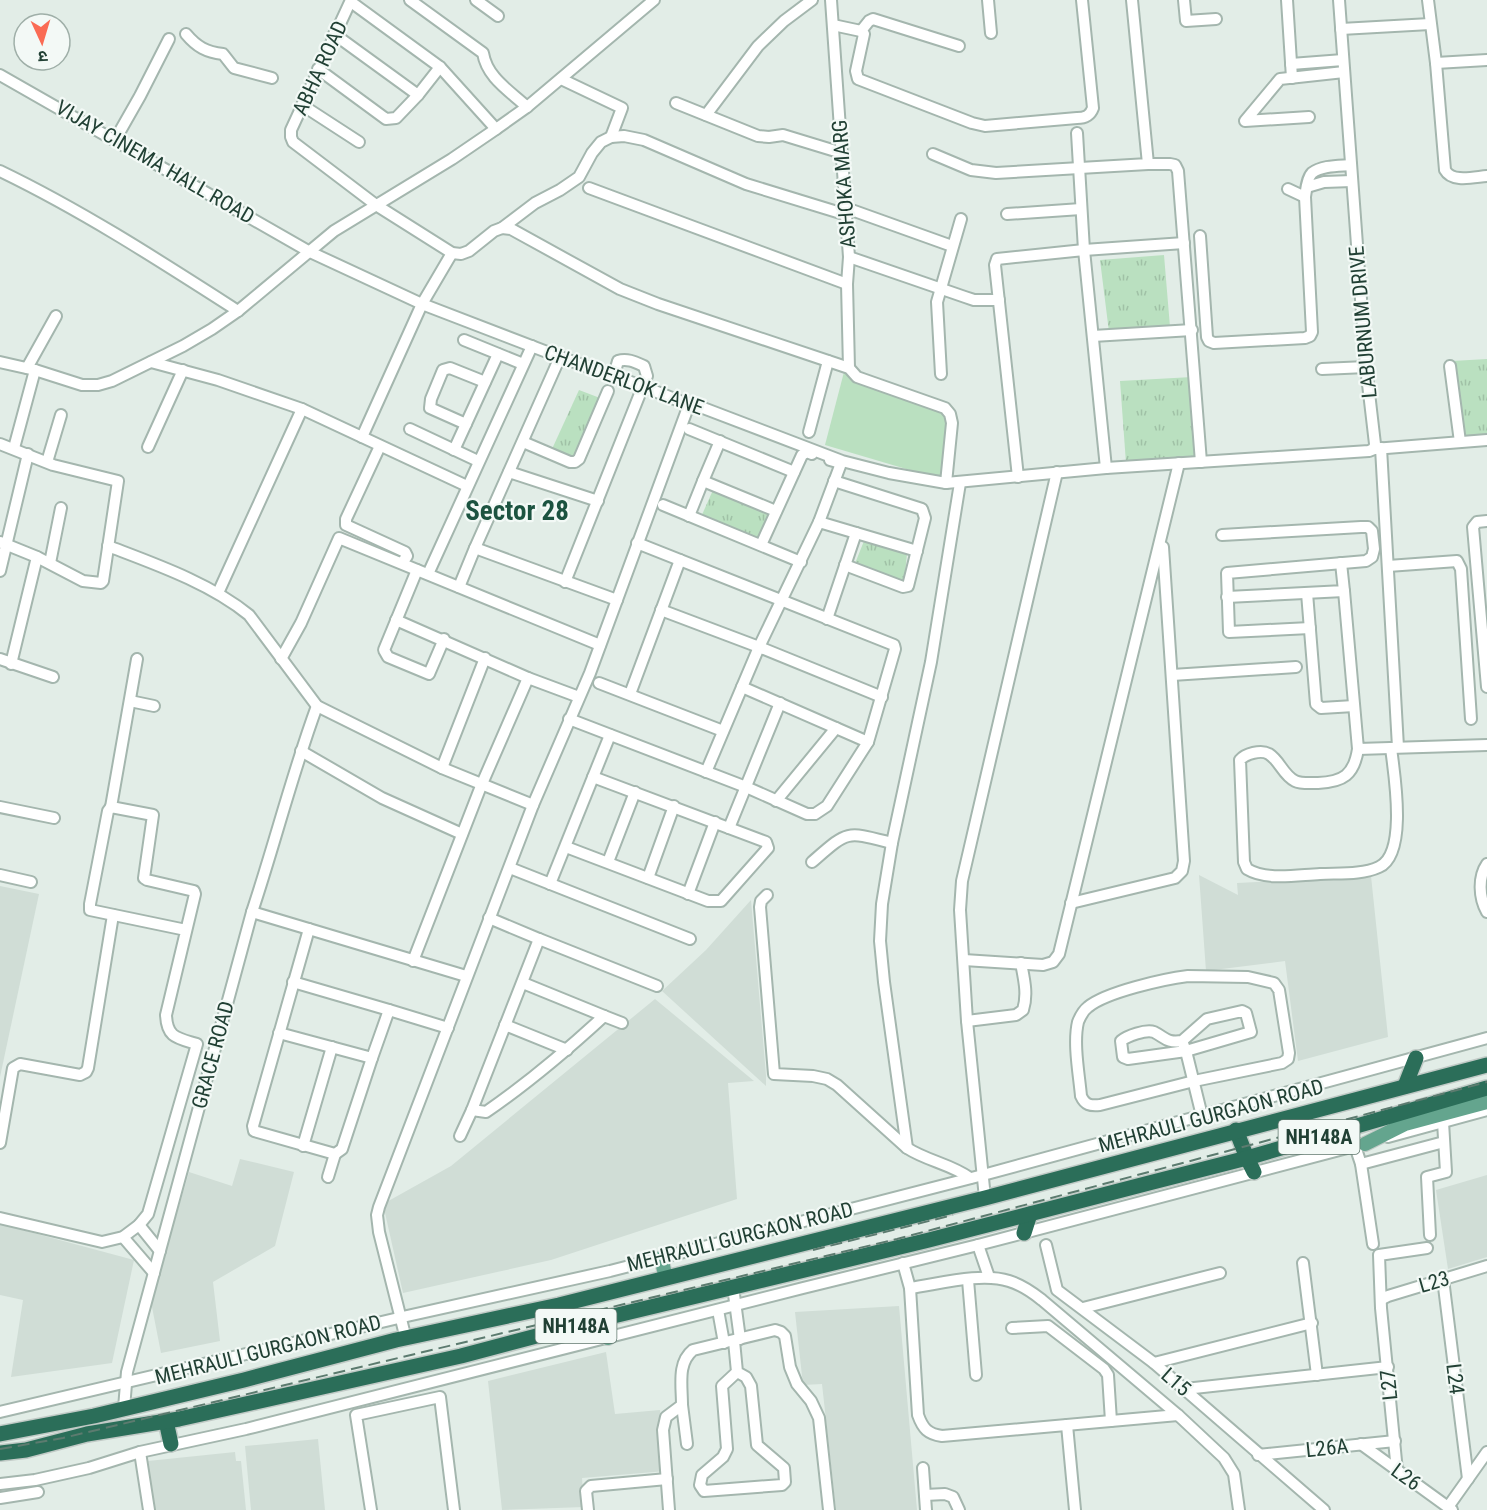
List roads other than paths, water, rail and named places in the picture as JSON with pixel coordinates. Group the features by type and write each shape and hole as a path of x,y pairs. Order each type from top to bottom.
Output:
{"highway":[{"path":"1405,1086 1416,1058"},
{"name":"MEHRAULI GURGAON ROAD","path":"0,1434 94,1416 406,1339 559,1305 985,1198 1487,1065"},
{"name":"NH148A","path":"0,1454 26,1450 87,1434 166,1421 460,1356 1247,1158 1487,1088"},
{"path":"1236,1130 1254,1172"},
{"path":"1142,1156 1149,1183"},
{"path":"1024,1233 1030,1214"},
{"path":"244,1380 249,1402"},
{"path":"166,1421 171,1444"}],"main road":[{"path":"1360,1145 1406,1124 1487,1102"},
{"path":"661,1258 666,1278"},
{"path":"605,1318 608,1338"}],"street":[{"path":"410,0 483,53 486,67 492,75 527,107"},
{"path":"476,0 498,16"},
{"path":"0,362 82,385 98,385 112,381 183,346 238,311 334,231 452,159 527,107 654,0"},
{"path":"706,115 758,46 784,21 812,0"},
{"name":"ASHOKA MARG","path":"831,0 847,212 849,368"},
{"path":"988,0 991,33"},
{"path":"833,25 861,31 864,34 865,39 856,71 858,79 972,123 995,127 1085,118 1091,114 1093,108 1082,0"},
{"path":"1132,0 1148,164"},
{"path":"1184,0 1186,21 1216,19"},
{"path":"1287,0 1292,78"},
{"name":"LABURNUM DRIVE","path":"1339,0 1366,367 1377,448 1388,566 1398,832 1393,851 1382,867 1361,872 1307,875 1256,875 1246,869 1239,760 1244,755 1263,752 1270,755 1287,776 1297,782 1332,782 1349,773 1356,764 1358,749"},
{"path":"1428,0 1436,63 1444,170 1448,176 1453,178 1487,176"},
{"path":"351,1 440,67 496,129"},
{"name":"ABHA ROAD","path":"351,1 302,105 291,130 291,137 293,142 375,205"},
{"path":"861,31 873,19 959,46"},
{"path":"1341,29 1430,24"},
{"path":"186,34 195,45 209,53 223,54 234,68 272,78"},
{"path":"334,34 418,94"},
{"path":"115,140 169,39"},
{"path":"1291,64 1343,60"},
{"path":"1436,63 1487,60"},
{"path":"318,69 386,119 396,118 440,67"},
{"path":"1309,117 1245,121 1280,79 1344,72"},
{"name":"VIJAY CINEMA HALL ROAD","path":"0,75 310,252"},
{"path":"561,79 622,108 611,137"},
{"path":"676,103 758,136 783,135 842,153"},
{"path":"302,105 359,142"},
{"path":"1077,133 1084,250 1106,468"},
{"path":"375,205 452,253 460,254 469,251 525,209 579,177 601,142 611,137 624,136 644,140 746,184 847,212 952,246"},
{"path":"933,154 971,170 985,172 1148,164 1175,165 1178,171 1202,462"},
{"path":"1200,236 1209,341 1214,343 1310,336 1312,332 1306,192 1312,173 1324,168 1351,165"},
{"path":"0,171 86,216 238,311"},
{"path":"1288,189 1306,192 1324,182 1352,181"},
{"path":"589,189 847,284"},
{"path":"1007,214 1081,208"},
{"path":"941,374 937,318 939,288 961,219"},
{"path":"502,228 512,229 620,289 849,368 857,377 945,408 950,414 952,423 946,483"},
{"path":"1018,477 995,265 997,259 1184,243"},
{"name":"CHANDERLOK LANE","path":"310,252 422,304 560,357 842,461 898,475 960,483 1057,472 1179,463"},
{"path":"362,436 422,304 452,253"},
{"path":"849,257 974,300 999,300"},
{"path":"14,448 31,369 56,316"},
{"path":"1093,336 1192,330"},
{"path":"464,340 523,364"},
{"path":"444,639 429,674 388,657 384,650 396,620 466,486 532,346"},
{"path":"454,450 498,354"},
{"path":"459,587 560,357"},
{"path":"565,582 647,376 647,371 644,366 628,360 618,362 614,375"},
{"path":"809,432 828,361"},
{"path":"151,362 218,380 302,409 466,486"},
{"path":"1450,366 1460,442"},
{"path":"1322,369 1366,367"},
{"path":"466,424 430,408 431,399 443,370 450,368 485,382"},
{"path":"148,447 183,370"},
{"path":"523,442 575,462 579,459 608,391"},
{"path":"406,1339 379,1232 377,1215 466,976 533,805 600,645 687,410 692,406"},
{"path":"218,593 302,409"},
{"path":"47,462 61,415"},
{"path":"411,429 478,460"},
{"path":"689,429 794,472"},
{"path":"964,960 1043,965 1053,962 1059,954 1179,463 1369,451 1377,448 1487,440"},
{"path":"689,516 720,441"},
{"path":"0,444 47,462 118,481 101,583 83,581 37,556 3,543"},
{"path":"380,446 346,519 346,525 405,552 406,556 402,563"},
{"path":"705,772 759,647 819,522 840,466 837,462 807,452 802,454 761,545"},
{"path":"0,571 3,543 28,454"},
{"path":"509,472 598,501"},
{"path":"985,1198 967,1021 960,910 962,880 965,858 1057,472"},
{"path":"703,481 776,511"},
{"path":"834,481 922,509 925,518 908,586 903,587 845,565"},
{"path":"907,1148 884,981 880,941 882,904 892,843 931,662 960,483"},
{"path":"663,505 801,562"},
{"path":"50,563 61,508"},
{"path":"1487,520 1477,522 1473,527 1482,564 1487,687"},
{"path":"819,522 916,551"},
{"path":"1222,535 1361,527 1368,527 1372,531 1374,549 1372,557 1366,561 1230,571 1226,575 1229,632 1310,628"},
{"path":"1071,903 1175,878 1182,871 1184,861 1162,531"},
{"path":"827,619 856,533"},
{"path":"281,660 339,538 600,645"},
{"path":"569,719 807,813 815,814 822,811 868,742 895,647 637,543"},
{"path":"108,546 218,593 249,615 317,706 481,786 533,805"},
{"path":"475,548 617,600"},
{"path":"37,556 5,662 53,676"},
{"path":"630,694 680,560"},
{"path":"1388,566 1457,561 1461,568 1471,719"},
{"path":"1341,562 1358,749 1487,745"},
{"path":"1227,597 1344,591"},
{"path":"1307,593 1316,704 1321,708 1354,706"},
{"path":"661,610 882,697"},
{"path":"396,620 444,639 528,678 579,697"},
{"path":"442,768 485,658"},
{"path":"137,659 111,807 108,811 90,906 92,911 186,930"},
{"path":"1172,675 1296,667"},
{"path":"413,961 481,786 528,678"},
{"path":"599,683 723,731"},
{"path":"742,687 868,742"},
{"path":"130,701 154,706"},
{"path":"729,828 780,703"},
{"name":"GRACE ROAD","path":"124,1408 124,1383 252,912 317,706"},
{"path":"776,801 836,728"},
{"path":"550,884 610,735"},
{"path":"301,751 382,798 462,834"},
{"path":"566,846 708,901 721,901 766,851 768,845 766,842 593,777"},
{"path":"608,862 635,792"},
{"path":"648,878 674,806"},
{"path":"0,807 54,818"},
{"path":"0,1218 100,1242 123,1237 139,1225 148,1214 197,1044 176,1038 166,1025 166,1015 194,891 144,878 153,814 111,807"},
{"path":"688,894 715,822"},
{"path":"812,862 846,836 858,835 892,843"},
{"path":"1487,864 1480,881 1483,905 1487,912"},
{"path":"510,868 690,939"},
{"path":"0,875 31,882"},
{"path":"767,895 761,901 760,906 774,1074 826,1078 837,1085 907,1148 970,1178"},
{"path":"252,912 466,976"},
{"path":"0,1143 13,1068 16,1065 80,1075 88,1068 113,915"},
{"path":"489,918 657,986"},
{"path":"309,929 252,1134 335,1154"},
{"path":"460,1136 539,939"},
{"path":"967,1021 1016,1015 1023,1010 1026,987 1021,963"},
{"path":"1188,976 1248,977 1274,982 1279,990 1288,1059 1282,1063 1194,1081 1091,1106 1084,1102 1081,1096 1078,1021 1086,1008 1100,1000 1163,980 1188,976"},
{"path":"293,982 448,1028"},
{"path":"522,983 622,1023"},
{"path":"328,1177 335,1154 342,1149 388,1010"},
{"path":"1246,1012 1251,1032 1128,1059 1121,1053 1121,1041 1126,1037 1146,1032 1154,1032 1165,1040 1184,1046 1208,1019 1246,1012"},
{"path":"472,1110 486,1112 523,1086 567,1050 603,1016"},
{"path":"505,1025 567,1050"},
{"path":"279,1033 372,1058"},
{"path":"0,1412 661,1258 982,1175 1487,1038"},
{"path":"1184,1046 1202,1116"},
{"path":"303,1146 332,1047"},
{"path":"0,1484 35,1480 89,1468 171,1444 246,1429 975,1246 1487,1110"},
{"path":"1430,1235 1426,1177 1446,1172 1443,1122"},
{"path":"1361,1164 1444,1142"},
{"path":"1360,1145 1373,1244"},
{"path":"139,1225 160,1251"},
{"path":"123,1237 154,1273"},
{"name":"L15","path":"1046,1245 1057,1290 1154,1363 1324,1510"},
{"path":"975,1246 986,1278"},
{"name":"L27","path":"1397,1471 1379,1255 1427,1248"},
{"path":"903,1263 910,1288 918,1415 922,1427 931,1434 942,1436 1178,1415"},
{"path":"1303,1263 1317,1375"},
{"name":"L23","path":"1382,1299 1487,1266"},
{"path":"1083,1308 1220,1273"},
{"path":"910,1288 986,1278 1007,1280 1024,1287 1178,1415 1224,1458 1234,1474 1239,1510"},
{"name":"L24","path":"1443,1279 1468,1479"},
{"path":"968,1280 976,1375"},
{"path":"732,1341 737,1305 733,1287"},
{"path":"718,1310 732,1341 737,1372"},
{"path":"1154,1363 1312,1323"},
{"path":"1012,1328 1048,1326 1104,1369 1110,1383 1111,1421"},
{"path":"687,1444 682,1405 682,1366 686,1356 693,1350 775,1330 781,1332 785,1336 790,1367 797,1384 812,1401 819,1418 829,1510"},
{"path":"1185,1389 1388,1367"},
{"path":"737,1372 746,1377 751,1386 757,1446 784,1468 785,1482 782,1485 704,1491 701,1487 702,1475 723,1457 727,1449 722,1386 737,1372"},
{"path":"371,1510 356,1415 440,1397 454,1510"},
{"path":"669,1510 664,1423 666,1417 682,1405"},
{"path":"1067,1425 1075,1510"},
{"name":"L26A","path":"1258,1455 1395,1441"},
{"name":"L26","path":"1360,1444 1450,1509"},
{"path":"140,1452 149,1510"},
{"path":"1450,1509 1487,1452"},
{"path":"923,1468 926,1510"},
{"path":"588,1510 586,1491 591,1486 667,1479"},
{"path":"0,1498 38,1492"},
{"path":"925,1495 945,1494 952,1497 959,1510"}],"railway":[{"path":"0,1449 63,1438 897,1239 1487,1082"},
{"path":"813,1250 953,1215"}],"district":[{"name":"Sector 28","path":"517,511"}]}
